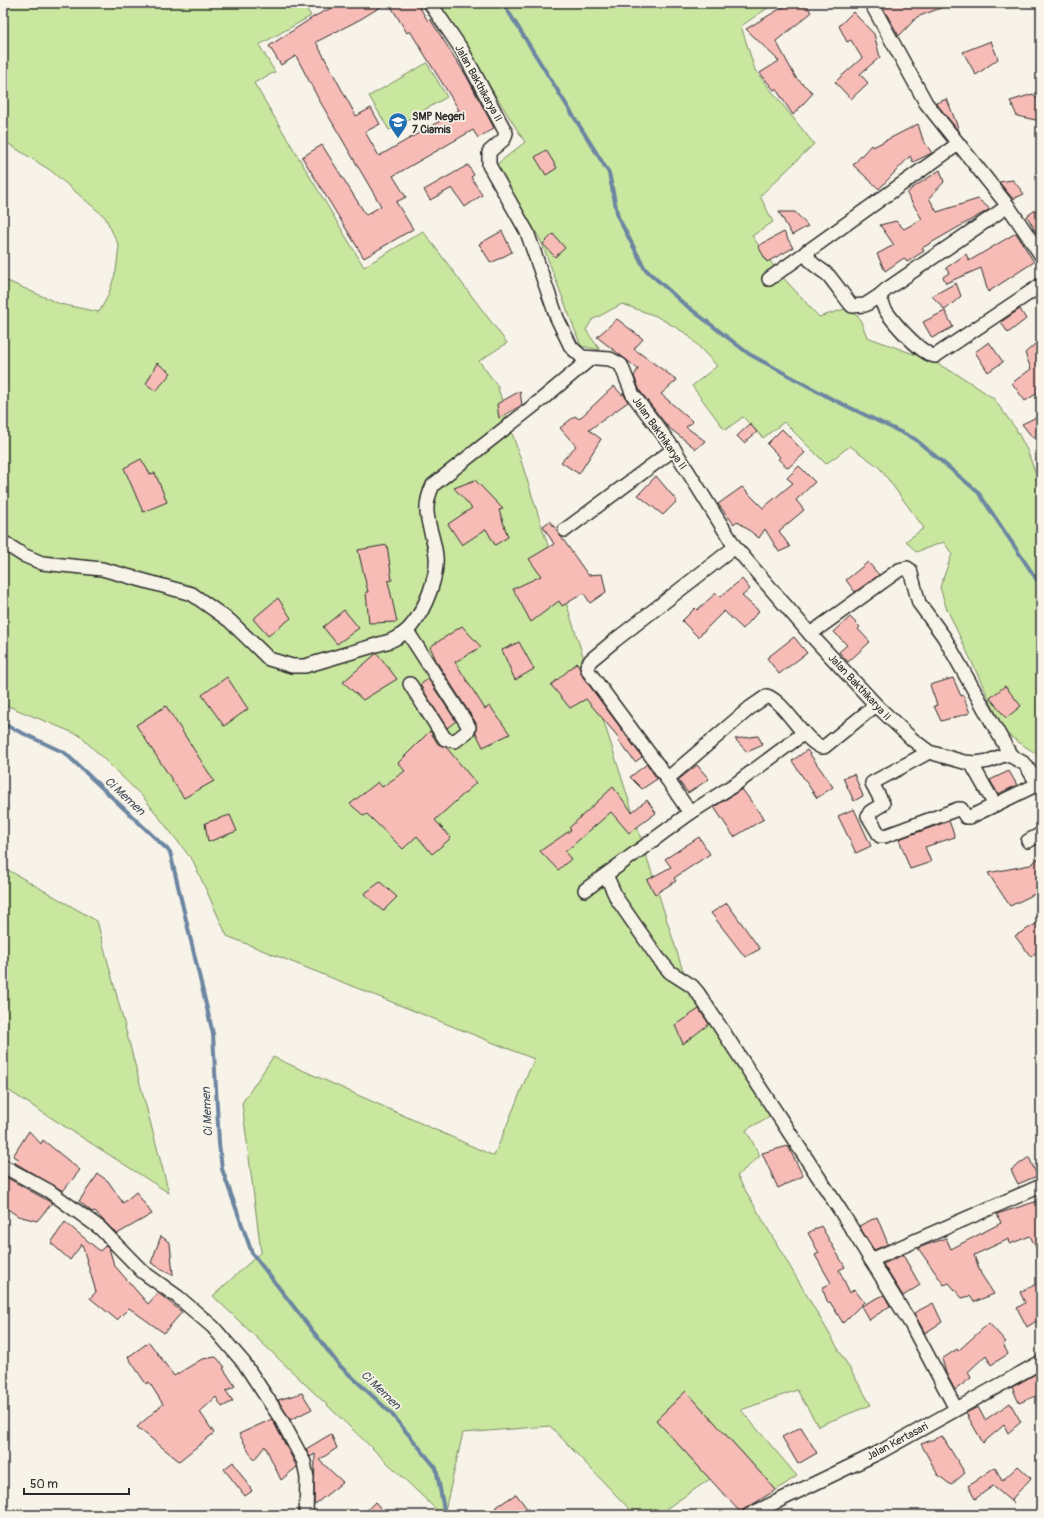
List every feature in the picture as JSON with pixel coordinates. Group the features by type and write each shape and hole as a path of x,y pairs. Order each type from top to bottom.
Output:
{"street":[{"name":"Jalan Bakthikarya II","path":"430,3 462,50 506,134 504,139 489,152 489,165 527,232 554,311 568,342 578,355 590,359 610,359 621,365 633,395 674,449 735,547 810,634 876,705 913,740 929,752 971,763 984,763 1000,756 1011,756"},
{"path":"871,3 926,103 1008,206 1041,255"},
{"path":"769,278 958,144"},
{"path":"807,251 808,257 813,264 828,275 852,306 865,305 1008,206"},
{"path":"880,296 886,311 921,349 930,355 935,356 1041,286"},
{"path":"3,542 23,555 42,563 102,569 192,594 230,621 269,659 292,666 312,664 383,643 399,637 407,631 420,611 430,590 436,569 436,555 426,519 426,504 433,485 541,400 590,359"},
{"path":"565,530 674,449"},
{"path":"690,813 589,672 587,665 614,641 735,547"},
{"path":"810,634 899,570 907,568 910,570 920,603 944,637 1011,756 1025,764 1039,786 968,818 959,808 884,836 879,835 868,815 870,812 883,804 872,783 929,752"},
{"path":"407,631 469,727 468,731 455,741 445,739 410,684"},
{"path":"667,779 751,707 767,696 776,701 804,733 818,746 824,747 876,705"},
{"path":"585,890 690,813 737,783 804,733"},
{"path":"971,763 995,805"},
{"path":"1028,841 1041,834"},
{"path":"606,875 617,899 658,958 670,972 692,986 698,993 798,1143 911,1324 956,1409"},
{"path":"3,1166 49,1191 100,1228 143,1272 178,1297 213,1327 256,1379 277,1412 304,1462 307,1478 306,1515"},
{"path":"872,1260 1041,1186"},
{"name":"Jalan Kertasari","path":"749,1515 880,1452 1041,1362"}],"green space":[{"path":"3,3 310,3 305,6 311,16 259,45 275,72 254,83 364,267 423,231 507,343 479,361 497,385 682,968 775,1113 746,1130 760,1156 737,1176 871,1405 818,1426 797,1390 741,1410 797,1476 776,1490 686,1391 656,1420 710,1479 657,1515 635,1515 550,1426 463,1433 444,1515 442,1515 213,1296 261,1252 242,1103 273,1057 494,1156 534,1059 227,936 193,861 144,798 79,735 3,704 3,279 60,304 99,312 108,296 116,271 119,246 105,217 50,170 7,143 3,136"},
{"path":"437,3 775,3 741,26 755,70 814,144 760,196 773,222 752,236 779,273 819,317 845,309 859,317 867,337 930,360 962,377 993,398 1016,429 1027,450 1038,480 1041,508 1041,757 1005,733 946,607 940,587 952,554 944,542 916,552 906,541 924,528 879,467 850,446 826,464 784,422 763,438 743,417 725,430 692,386 717,366 687,334 656,316 622,304 592,320 586,330 600,350 581,346 541,241 496,165 525,142"},
{"path":"427,63 447,97 389,130 369,96"},
{"path":"3,867 97,921 169,1193 3,1087"}],"building":[{"path":"341,3 387,3 359,20 316,42 356,116 371,108 380,124 365,132 379,156 459,110 410,31 407,33 389,3 417,3 428,21 430,19 467,77 494,128 478,138 473,130 393,176 406,197 396,202 413,229 364,258 302,157 322,145 366,215 381,206 318,98 296,56 281,65 269,46 315,16"},
{"path":"790,3 806,3 811,13 776,41 796,78 813,93 793,115 776,89 774,90 760,73 779,61 746,29"},
{"path":"880,3 951,4 917,17 899,36"},
{"path":"853,12 874,34 880,57 860,74 868,83 851,99 835,82 862,58 851,40 847,42 839,26"},
{"path":"991,41 998,59 976,75 963,52"},
{"path":"1033,94 1041,103 1041,116 1036,120 1017,116 1010,101"},
{"path":"947,99 960,133 936,103"},
{"path":"918,124 923,140 932,153 913,162 910,156 879,189 853,165 871,145 873,147"},
{"path":"546,150 557,168 546,175 535,157"},
{"path":"468,165 474,175 471,177 482,195 465,207 452,188 430,200 424,190"},
{"path":"940,170 944,182 929,198 937,212 978,199 990,209 922,248 924,251 907,262 904,258 885,271 877,254 894,245 880,225 896,221 904,229 922,219 907,194 911,189"},
{"path":"1013,180 1024,194 1013,199 999,182"},
{"path":"1041,206 1041,241 1027,216"},
{"path":"779,212 795,212 808,226 792,235"},
{"path":"502,231 512,252 491,263 479,244"},
{"path":"784,232 793,248 767,262 758,246"},
{"path":"1016,233 1034,262 988,292 981,268 946,283 943,277 949,273 946,268 966,254 969,261"},
{"path":"553,234 565,248 555,257 543,244"},
{"path":"956,283 961,296 945,310 932,296"},
{"path":"1020,309 1026,319 1008,333 1001,322"},
{"path":"945,311 953,327 932,338 923,322"},
{"path":"617,319 643,339 634,349 677,380 661,394 693,422 686,427 705,441 696,449 668,427 640,391 634,376 638,369 597,337"},
{"path":"989,342 1003,362 988,372 975,352"},
{"path":"1035,344 1041,351 1041,393 1039,392 1025,401 1012,383 1031,369 1025,353"},
{"path":"157,363 171,373 156,391 146,384"},
{"path":"614,386 622,395 623,393 628,402 589,430 601,439 579,474 561,462 576,446 560,428 575,416 579,419"},
{"path":"520,391 522,405 499,418 497,404"},
{"path":"1041,415 1041,434 1033,438 1022,424"},
{"path":"750,424 757,432 744,443 737,436"},
{"path":"782,429 805,453 788,468 778,459 780,457 767,444"},
{"path":"141,459 150,474 155,473 167,502 143,512 124,468"},
{"path":"799,466 815,482 796,500 804,510 779,531 790,547 779,552 765,529 759,538 737,521 734,524 718,504 742,487 763,508 793,483 787,478"},
{"path":"656,476 677,501 663,515 638,495"},
{"path":"475,480 503,509 499,510 508,537 495,545 486,529 462,545 448,524 472,508 454,488"},
{"path":"550,521 588,575 602,574 606,592 590,603 584,593 562,606 559,601 531,622 513,589 541,576 529,559 554,544 543,526"},
{"path":"387,545 392,580 388,581 397,622 369,623 366,592 368,592 358,550"},
{"path":"868,562 879,575 855,592 846,580"},
{"path":"742,579 750,589 742,596 759,611 743,629 724,611 698,637 682,621 695,608 697,610 716,593 720,597"},
{"path":"278,598 291,618 268,636 253,619"},
{"path":"344,610 359,628 337,644 323,627"},
{"path":"850,617 860,627 858,629 870,642 848,662 839,652 847,645 834,632"},
{"path":"462,626 481,647 455,662 485,709 490,706 510,734 483,747 476,733 476,723 438,664 430,647"},
{"path":"794,637 807,653 779,674 767,658"},
{"path":"519,642 534,669 515,680 502,650"},
{"path":"377,653 397,679 363,700 343,682"},
{"path":"577,663 583,677 642,757 635,762 618,740 620,739 586,699 570,708 551,685"},
{"path":"227,677 248,709 224,726 202,695"},
{"path":"953,678 961,696 963,695 970,713 941,721 934,706 937,705 930,685"},
{"path":"428,679 456,721 447,728 420,685"},
{"path":"1005,686 1021,706 1006,718 990,698"},
{"path":"166,706 214,781 184,798 136,725"},
{"path":"430,731 438,744 446,747 476,783 435,820 451,838 432,854 417,836 403,849 367,814 364,816 350,804 378,782 382,787 405,771 398,763"},
{"path":"758,736 763,745 747,752 735,739"},
{"path":"807,750 833,787 817,798 792,761"},
{"path":"647,764 657,779 642,789 630,777"},
{"path":"697,765 709,779 688,793 678,780"},
{"path":"1009,771 1017,785 998,794 990,780"},
{"path":"854,774 863,796 854,801 843,778"},
{"path":"613,787 632,812 647,800 656,813 629,833 611,812 565,852 571,859 558,870 540,851 571,830 569,828"},
{"path":"742,789 764,819 734,837 714,807"},
{"path":"854,809 871,846 856,853 838,816"},
{"path":"230,815 237,831 208,842 205,823"},
{"path":"949,821 955,837 925,847 931,862 910,869 899,839"},
{"path":"699,837 710,854 674,878 676,881 655,894 647,880 671,867 665,859"},
{"path":"1041,857 1041,891 1010,906 988,873 1030,865"},
{"path":"380,882 397,897 383,911 364,894"},
{"path":"727,903 760,949 745,957 711,913"},
{"path":"1041,921 1041,948 1031,957 1015,936"},
{"path":"699,1009 709,1024 683,1044 675,1025"},
{"path":"29,1131 41,1144 43,1140 80,1170 63,1191 15,1163 19,1159 13,1156"},
{"path":"788,1146 803,1176 778,1188 762,1153"},
{"path":"1029,1157 1037,1176 1018,1184 1011,1170"},
{"path":"98,1174 108,1181 123,1203 136,1192 152,1214 117,1234 94,1211 92,1212 79,1201"},
{"path":"4,1176 52,1203 37,1221 18,1216 3,1206"},
{"path":"1041,1200 1041,1257 1030,1236 1010,1244 1009,1239 974,1255 981,1274 994,1294 974,1302 970,1296 962,1298 949,1283 944,1285 918,1248 946,1238 951,1249 1001,1223 997,1214"},
{"path":"877,1217 888,1244 874,1250 859,1226"},
{"path":"65,1222 100,1251 106,1245 109,1248 114,1265 148,1304 158,1293 182,1312 164,1333 129,1308 117,1320 90,1298 96,1292 82,1244 70,1260 51,1243"},
{"path":"821,1226 845,1267 839,1270 850,1293 854,1289 864,1302 843,1323 830,1302 828,1303 822,1288 831,1283 815,1255 819,1253 808,1233"},
{"path":"161,1236 170,1243 173,1275 151,1263"},
{"path":"903,1255 920,1285 903,1296 883,1264"},
{"path":"1041,1282 1041,1318 1027,1327 1017,1308 1025,1303 1020,1292"},
{"path":"884,1295 890,1306 869,1320 861,1306"},
{"path":"933,1303 942,1322 925,1333 914,1313"},
{"path":"989,1323 1006,1342 1003,1344 1008,1354 991,1365 986,1355 968,1372 971,1378 955,1390 946,1373 942,1359 957,1349 958,1351"},
{"path":"149,1342 174,1376 202,1359 216,1357 225,1367 223,1368 235,1386 226,1391 233,1401 222,1407 216,1397 200,1412 214,1433 179,1461 137,1427 163,1404 149,1382 146,1384 128,1357"},
{"path":"1041,1371 1041,1394 1019,1403 1012,1387"},
{"path":"686,1391 776,1490 740,1512 656,1420"},
{"path":"302,1393 312,1409 290,1420 278,1400"},
{"path":"1010,1403 1021,1422 1008,1433 1004,1425 983,1443 966,1413 978,1407 985,1420"},
{"path":"272,1419 297,1467 281,1480 265,1446 254,1460 239,1434"},
{"path":"801,1427 817,1453 798,1464 782,1437"},
{"path":"331,1434 337,1448 319,1460 343,1482 314,1505 315,1454 310,1457 306,1449"},
{"path":"942,1436 965,1473 951,1485 938,1475 921,1444"},
{"path":"233,1462 252,1491 245,1496 224,1469"},
{"path":"1018,1466 1031,1478 1011,1500 1013,1503 993,1486 975,1499 968,1486 995,1467 1002,1481"},
{"path":"516,1494 529,1511 522,1515 501,1515 495,1508"},
{"path":"375,1502 386,1515 362,1515"}],"waterway":[{"path":"503,3 609,173 618,217 645,269 683,303 749,354 830,398 915,439 978,492 1041,586"},
{"name":"Ci Memen","path":"3,724 65,753 170,852 213,1034 219,1143 222,1169 252,1253 339,1365 390,1412 436,1468 445,1515"}],"place":[{"name":"SMP Negeri 7 Ciamis","path":"398,139"}]}
